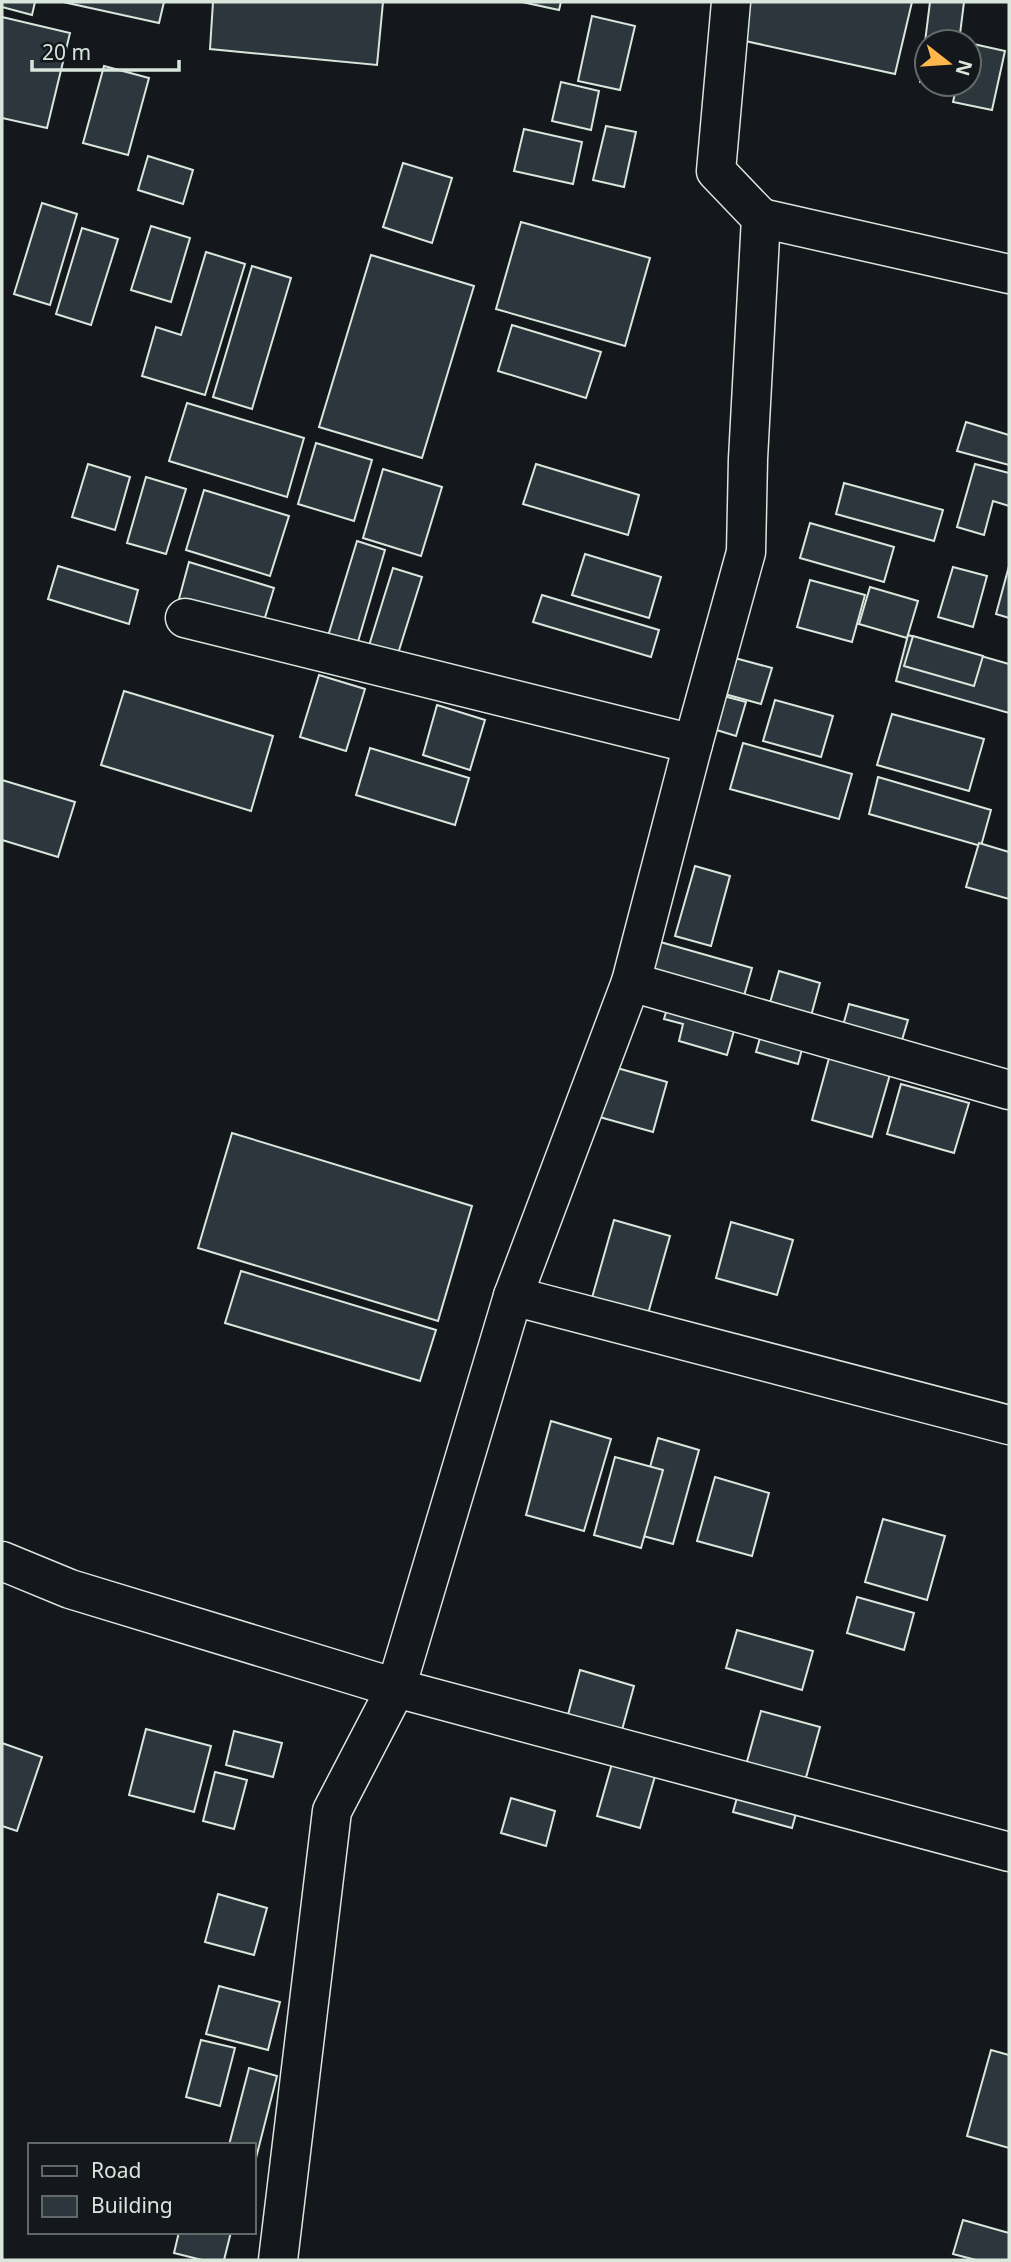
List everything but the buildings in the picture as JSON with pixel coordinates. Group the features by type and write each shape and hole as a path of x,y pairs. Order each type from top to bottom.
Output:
{"street":[{"path":"731,2 716,171 761,218 1009,274"},
{"path":"278,2260 332,1811 396,1688 513,1296 631,982 693,744 747,552 748,459 761,218"},
{"path":"185,618 693,744"},
{"path":"631,982 1009,1090"},
{"path":"513,1296 1009,1425"},
{"path":"2,1560 70,1589 396,1688 1009,1852"}]}
